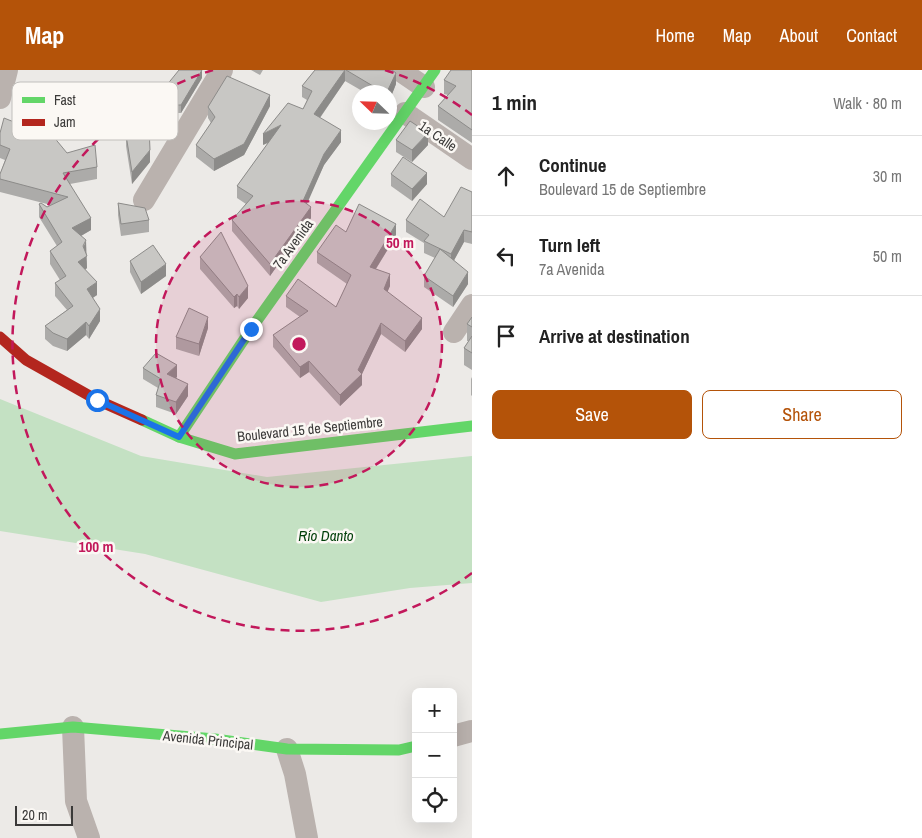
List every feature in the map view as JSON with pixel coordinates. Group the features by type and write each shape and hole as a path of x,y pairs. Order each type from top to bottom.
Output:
{"street":[{"path":"0,98 7,70"},
{"path":"144,200 222,70"},
{"path":"399,70 430,78"},
{"name":"7a Avenida","path":"179,437 251,329 430,78"},
{"name":"1a Calle","path":"405,114 472,159"},
{"path":"454,332 472,305"},
{"name":"Boulevard 15 de Septiembre","path":"0,336 26,360 97,400 179,437 235,454 472,426"},
{"path":"73,726 76,801 89,838"},
{"name":"Avenida Principal","path":"2,732 73,726 215,739 287,749 399,750 412,747"},
{"path":"457,735 472,731"},
{"path":"287,749 307,838"}],"water":[{"name":"Río Danto","path":"0,399 141,456 267,477 472,456 472,583 410,588 321,602 145,554 0,531"}],"building":[{"path":"179,70 202,70 181,105 178,105 178,82 169,82"},
{"path":"315,70 345,70 314,114 341,130 324,154 303,201 311,207 270,264 232,220 253,196 237,186 281,125 263,134 288,103 303,109 312,91 302,86"},
{"path":"346,70 392,70 396,73 390,85 371,85"},
{"path":"451,70 472,70 472,130 438,106 456,86 444,80"},
{"path":"227,76 270,95 244,144 214,159 196,145 215,117 208,107"},
{"path":"4,118 12,121 12,140 56,140 67,153 95,145 97,167 63,173 91,218 72,228 86,240 83,246 87,256 78,262 97,282 87,289 100,309 89,326 86,322 67,339 53,333 45,326 73,306 55,283 66,276 50,251 62,242 39,204 41,203 47,207 68,197 0,179 0,174 10,149 0,145 0,133"},
{"path":"410,121 428,133 412,150 396,140"},
{"path":"127,140 150,140 150,150 132,172"},
{"path":"403,157 427,173 412,189 391,174"},
{"path":"461,187 472,192 472,232 464,230 451,254 424,241 429,235 406,220 420,199 444,217"},
{"path":"118,203 145,208 149,220 121,224"},
{"path":"359,204 396,224 370,267 390,274 384,289 422,318 405,341 381,323 358,370 362,374 340,395 309,361 300,367 273,335 308,311 286,296 298,279 336,307 351,275 317,252 336,225 346,232"},
{"path":"221,232 248,286 239,297 237,294 234,297 200,257"},
{"path":"153,245 166,264 141,282 130,261"},
{"path":"440,249 468,272 453,296 424,276"},
{"path":"189,308 208,317 199,344 176,337"},
{"path":"472,317 472,327 467,324"},
{"path":"472,336 472,353 464,348"},
{"path":"156,353 177,365 167,374 188,384 176,402 156,395 161,379 143,368"}],"traffic: fast":[{"path":"179,437 251,329 435,70"},
{"path":"142,420 179,437 235,454 472,426"},
{"path":"0,734 73,727 215,739 287,749 399,750 412,747"}],"traffic: jam":[{"path":"0,337 26,360 97,400 142,420"}],"route":[{"path":"97,400 179,437 251,329"}]}
